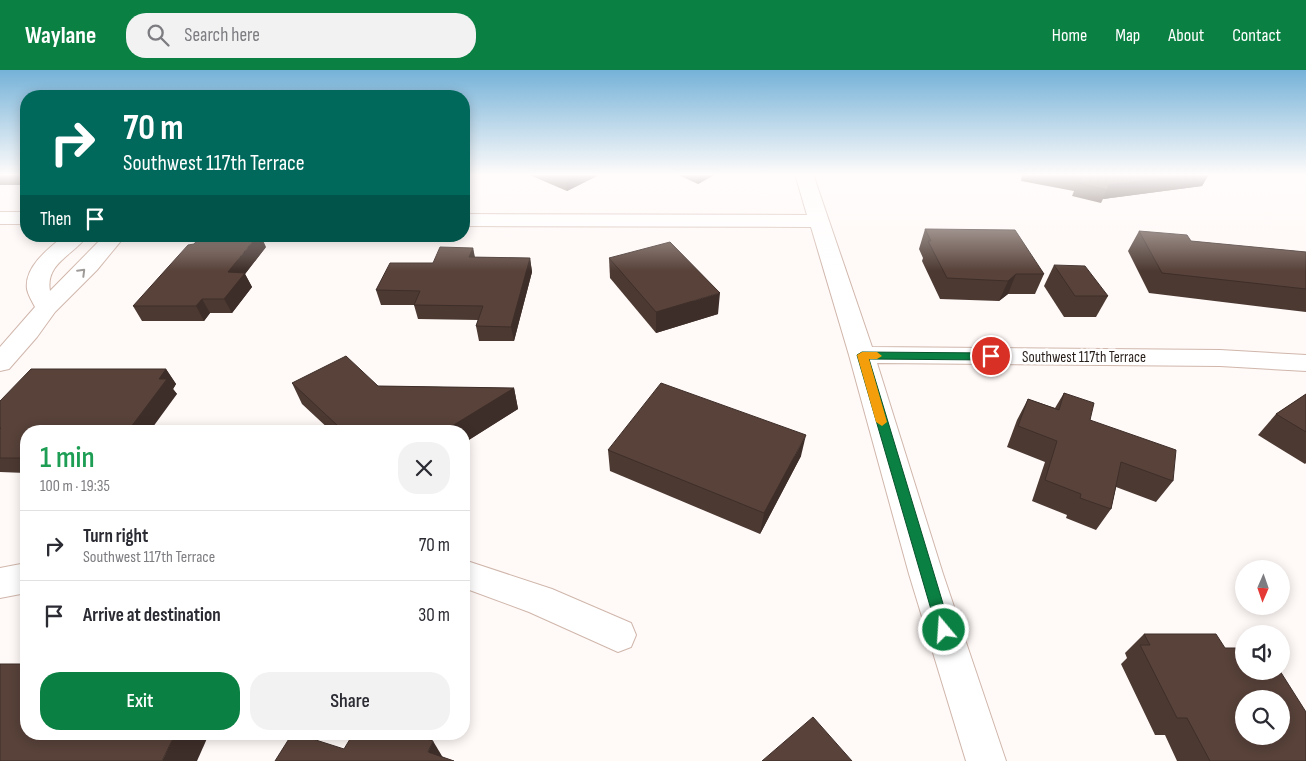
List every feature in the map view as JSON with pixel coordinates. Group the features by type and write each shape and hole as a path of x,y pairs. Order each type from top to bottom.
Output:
{"street":[{"path":"814,206 862,355 926,574 986,761"},
{"path":"0,218 20,218"},
{"path":"470,220 818,221"},
{"path":"47,306 38,288 39,278 53,255 69,242"},
{"path":"0,363 28,332 47,306 110,242"},
{"name":"Southwest 117th Terrace","path":"862,355 1220,358 1306,363"},
{"path":"470,576 540,600 618,635"},
{"path":"0,583 20,579"}],"building":[{"path":"925,229 1015,230 1044,274 1016,274 1008,281 947,278 928,241 931,241"},
{"path":"1139,231 1187,235 1191,241 1306,252 1306,289 1162,273"},
{"path":"196,242 252,242 228,272 245,273 224,299 202,299 196,306 133,306 188,245"},
{"path":"670,242 720,293 656,312 609,258"},
{"path":"440,247 473,248 469,257 530,258 511,327 476,326 483,306 414,305 420,291 376,290 390,263 433,263"},
{"path":"1054,265 1085,266 1108,296 1075,296"},
{"path":"346,356 378,386 514,388 454,425 337,425 292,383"},
{"path":"31,369 166,369 159,379 167,379 132,425 20,425 20,458 0,458 0,401"},
{"path":"661,383 806,435 764,513 608,450"},
{"path":"1064,393 1094,403 1090,420 1176,450 1173,481 1121,462 1111,509 1080,498 1081,494 1045,480 1057,441 1018,426 1028,399 1059,410"},
{"path":"1306,394 1306,432 1276,414"},
{"path":"1144,634 1216,634 1225,648 1235,648 1235,680 1286,680 1306,712 1306,761 1210,761 1187,718 1177,718 1140,645 1150,645"},
{"path":"0,664 20,664 20,740 172,740 162,761 0,761"},
{"path":"813,717 852,761 762,761"},
{"path":"288,740 316,740 344,749 349,740 430,740 433,741 428,752 454,761 275,761"}],"slow traffic":[{"path":"877,356 862,355 882,422"}],"route":[{"path":"944,630 862,355 991,356"}]}
